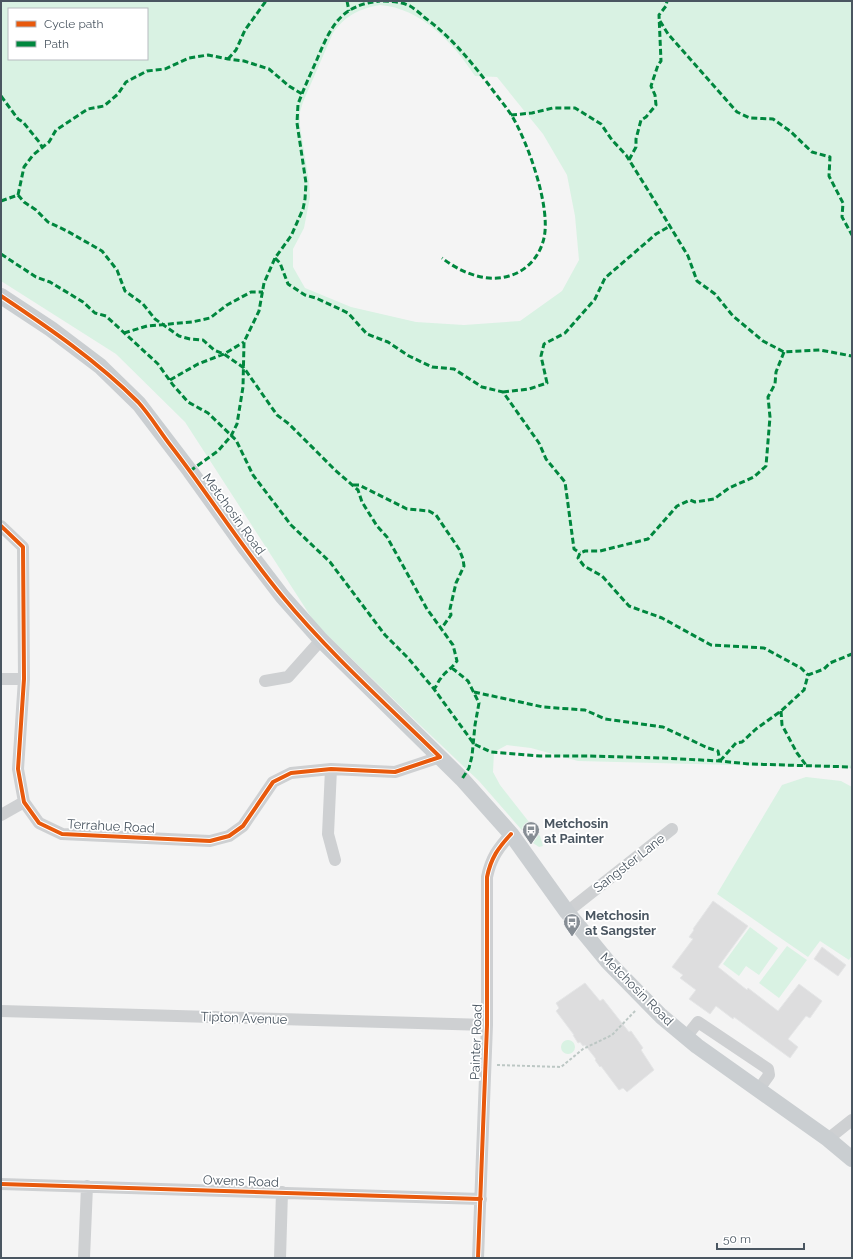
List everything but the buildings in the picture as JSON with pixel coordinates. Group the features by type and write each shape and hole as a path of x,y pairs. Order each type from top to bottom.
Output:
{"main road":[{"name":"Metchosin Road","path":"1,296 51,329 100,366 139,404 282,596 321,640 440,757 511,834 568,912 608,962 645,1000 686,1037 828,1139 852,1160"}],"street":[{"name":"Terrahue Road","path":"1,526 23,547 24,679 18,769 24,802 39,824 62,834 210,841 229,836 242,826 273,782 291,773 331,769 395,772 440,757"},
{"path":"265,681 288,677 321,640"},
{"path":"1,679 24,679"},
{"path":"331,769 328,834 335,860"},
{"path":"1,815 24,802"},
{"name":"Sangster Lane","path":"568,912 672,829"},
{"name":"Painter Road","path":"478,1258 487,1025 487,877 490,864 500,847 511,834"},
{"name":"Tipton Avenue","path":"1,1011 487,1025"},
{"path":"686,1037 698,1022 768,1069 770,1075 759,1089"},
{"path":"828,1139 852,1120"},
{"name":"Owens Road","path":"1,1184 481,1199"},
{"path":"84,1258 87,1186"},
{"path":"280,1258 282,1192"}],"path":[{"path":"486,1065 561,1067 583,1049 612,1035 645,1000"}],"green space":[{"path":"1,1 852,1 852,768 578,761 531,748 507,745 494,752 493,772 500,785 540,836 543,846 539,847 533,843 479,781 315,623 185,422 116,354 1,281","holes":["380,5 395,8 423,20 447,40 475,76 497,77 543,134 567,175 575,216 579,260 562,291 520,321 464,325 416,322 351,307 305,288 293,267 293,249 304,228 310,197 300,126 300,112 303,102 333,33 338,27 348,17 359,11"]},
{"path":"806,777 841,781 852,787 852,955 849,960 820,941 808,957 717,894 782,785"},
{"path":"750,927 778,948 759,975 746,966 739,976 723,964"},
{"path":"787,946 807,960 779,998 759,983"},
{"path":"565,1040 571,1040 575,1044 575,1050 571,1054 565,1054 561,1050 561,1044"}],"marked path":[{"path":"228,59 236,50 245,30 266,1"},
{"path":"347,1 349,11"},
{"path":"190,471 218,451 231,436 237,424 243,387 244,342 259,311 264,283 275,258 291,236 303,209 306,183 297,123 298,104 304,89 328,35 340,18 356,7 367,3 380,1"},
{"path":"383,1 400,3 414,8 451,40 474,66 512,116 525,142 537,176 541,193 544,210 544,238 536,257 527,267 516,274 500,278 491,278 465,272 442,258"},
{"path":"629,160 636,147 636,139 641,120 646,117 656,105 655,95 651,86 658,65 661,61 659,15 666,6 667,1"},
{"path":"660,21 668,34 737,112 750,118 773,119 790,131 812,152 830,157 829,176 843,203 842,217 852,235"},
{"path":"18,195 24,167 33,155 49,142 56,130 88,109 104,106 118,94 126,82 147,71 165,69 189,58 208,55 244,61 269,69 289,86 302,94"},
{"path":"1,96 42,147"},
{"path":"511,115 532,113 553,108 575,108 601,124 612,140 626,155 651,195 688,256 697,281 715,294 733,316 763,341 784,352 820,350 852,356"},
{"path":"1,201 18,195 48,222 102,251 117,270 125,291 143,304 155,319 179,336 203,340 214,350 224,354 244,368 277,415 289,424 335,470 358,490 362,502 377,526 387,537 427,609 453,645 457,661 442,676 434,689"},
{"path":"503,392 529,389 547,383 541,356 544,344 565,333 595,299 605,278 656,234 670,226"},
{"path":"1,254 36,277 50,282 83,302 95,313 106,316 158,364 173,385 188,402 208,413 236,440 253,475 291,525 330,562 385,635 408,658 434,689 474,744 491,752 540,756 663,758 749,764 852,767"},
{"path":"275,258 280,263 288,284 305,295 316,298 348,313 367,334 388,342 409,356 432,367 454,369 482,387 503,392 539,443 546,459 565,482 574,549 580,553"},
{"path":"124,333 147,326 192,322 210,318 227,305 251,292 263,292"},
{"path":"170,380 198,364 224,354 244,342"},
{"path":"784,352 776,372 775,384 768,397 770,417 766,466 754,477 729,488 714,499 695,502 690,500 677,506 648,539 600,551 585,551 580,553 578,558 584,566 602,576 629,606 662,618 711,645 764,648 801,668 808,675"},
{"path":"353,485 359,485 407,509 429,511 436,515 459,549 464,566 456,583 450,609 451,615 441,629"},
{"path":"720,761 736,743 742,742 756,729 781,711 804,690 808,675 824,669 830,663 852,654"},
{"path":"452,668 468,681 479,703 472,756 469,768 462,779"},
{"path":"474,692 543,707 585,710 605,719 663,727 708,748 718,751 720,761"},
{"path":"781,711 782,725 797,753 806,765"}],"cycle path":[{"path":"1,296 55,333 89,359 138,402 147,412 267,578 282,596 339,659 440,757 395,772 331,769 291,773 273,782 243,826 229,836 210,841 62,834 39,823 24,802 18,769 24,679 23,547 1,526"},
{"path":"478,1258 487,1025 487,877 496,854 511,834"},
{"path":"1,1184 481,1199"}],"place":[{"name":"Metchosin at Painter","path":"531,845"},
{"name":"Metchosin at Sangster","path":"572,937"}]}
